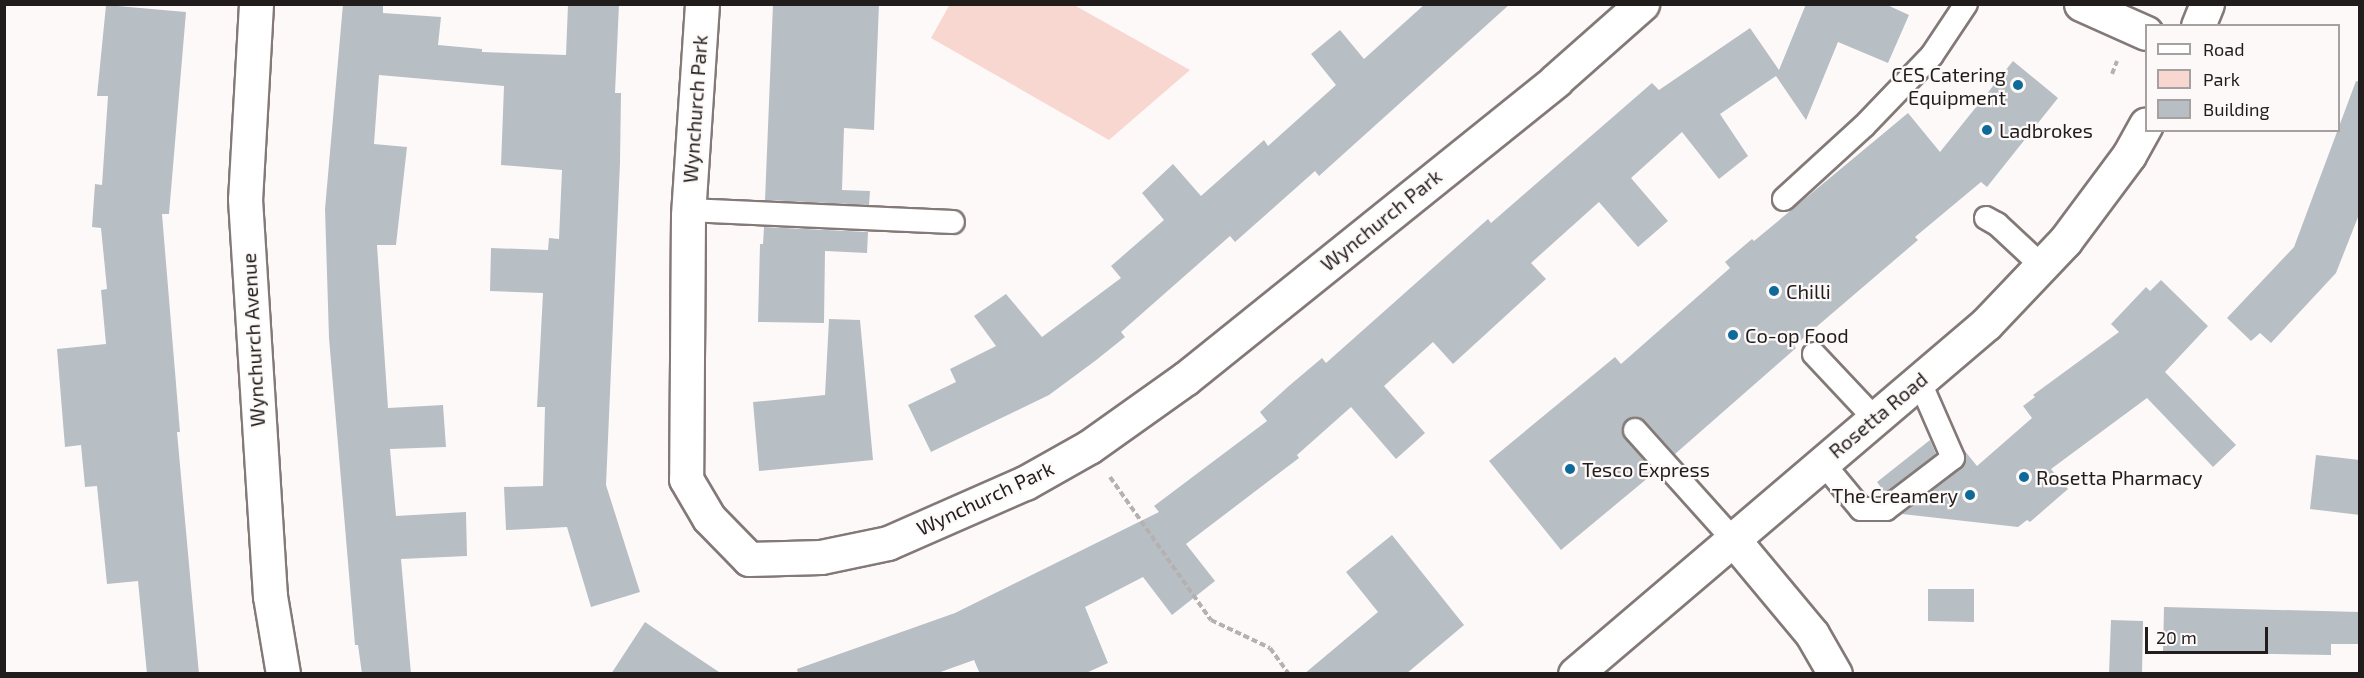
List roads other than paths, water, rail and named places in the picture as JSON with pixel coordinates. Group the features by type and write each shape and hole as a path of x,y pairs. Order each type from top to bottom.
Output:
{"street":[{"name":"Wynchurch Avenue","path":"256,4 245,199 270,596 283,674"},
{"name":"Wynchurch Park","path":"702,4 688,210 686,479 709,518 749,559 821,557 888,543 1025,483 1089,447 1186,378 1546,87 1642,4"},
{"path":"2081,4 2145,33"},
{"path":"2199,24 2207,4"},
{"name":"Rosetta Road","path":"1575,674 1986,324 2065,241 2129,155 2145,126"},
{"path":"1732,538 1812,634 1834,674"}],"lane":[{"path":"1784,199 1864,126 1932,55 1966,4"},
{"path":"688,210 953,222"},
{"path":"1986,218 1997,224 2042,266"},
{"path":"1814,354 1874,418"},
{"path":"1822,462 1862,509 1887,509 1953,458 1919,380"},
{"path":"1635,430 1732,538"}],"place":[{"name":"CES Catering Equipment","path":"2018,85"},
{"name":"Ladbrokes","path":"1987,130"},
{"name":"Chilli","path":"1774,291"},
{"name":"Co-op Food","path":"1733,335"},
{"name":"Tesco Express","path":"1570,469"},
{"name":"Rosetta Pharmacy","path":"2024,477"},
{"name":"The Creamery","path":"1970,495"}]}
